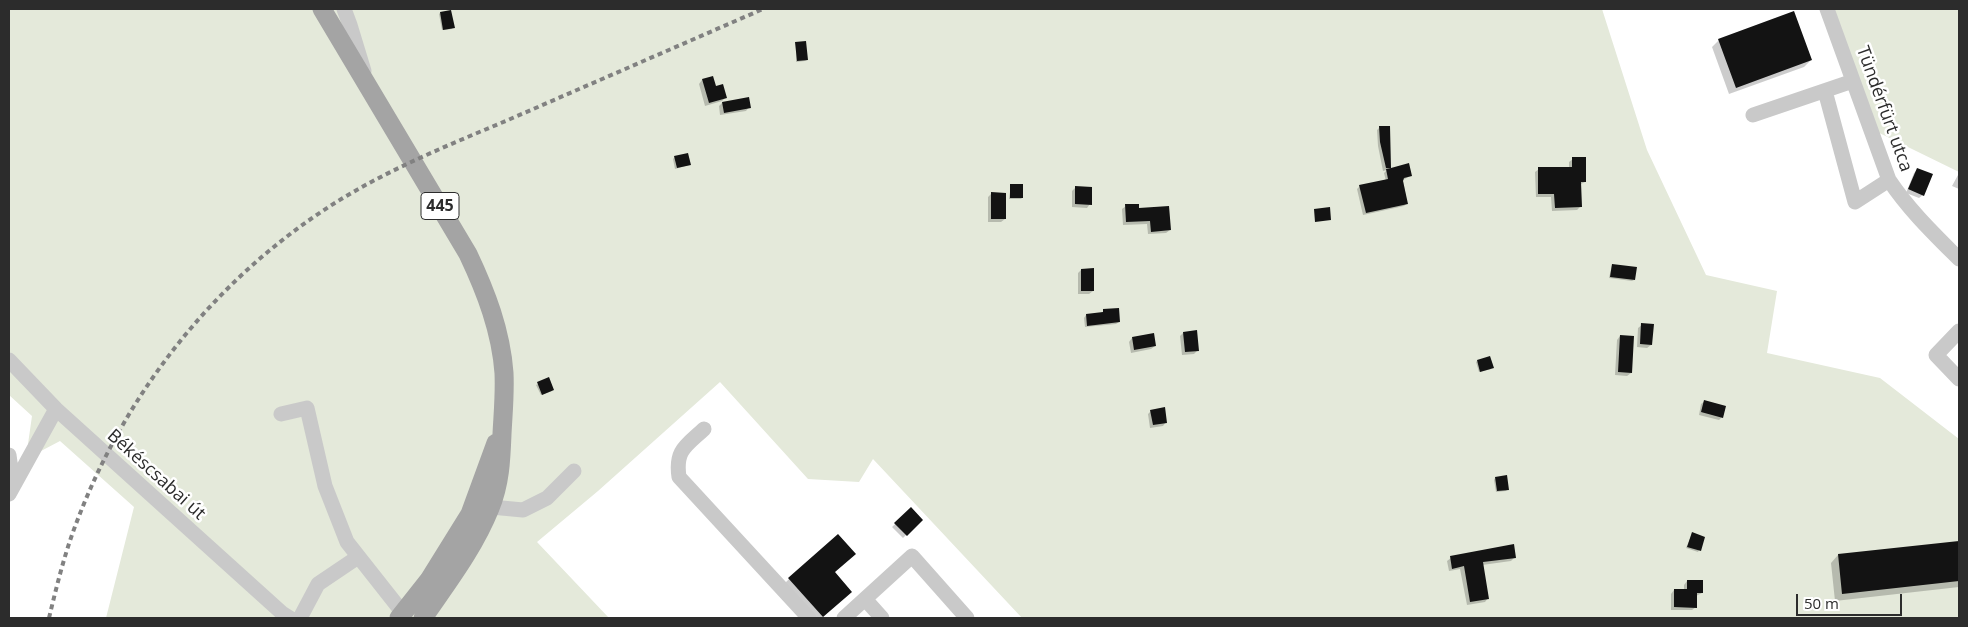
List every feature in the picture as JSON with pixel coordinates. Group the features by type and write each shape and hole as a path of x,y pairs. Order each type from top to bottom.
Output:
{"main road":[{"name":"445","path":"322,9 468,254 486,294 498,332 504,372 505,404 501,472 491,507 479,533 423,618"},
{"name":"445","path":"401,616 429,580 470,514 503,423"}],"street":[{"path":"344,9 368,87"},
{"name":"Tündérfürt utca","path":"1827,9 1889,180 1917,218 1959,259"},
{"path":"1753,115 1853,81"},
{"path":"1825,91 1855,202 1889,180"},
{"path":"1959,331 1936,356 1959,379"},
{"name":"Békéscsabai út","path":"9,360 56,409 286,617"},
{"path":"281,414 307,408 325,486 347,542 401,616"},
{"path":"11,489 56,409"},
{"path":"704,429 681,451 677,464 679,477 809,618"},
{"path":"9,455 11,489"},
{"path":"491,507 524,510 547,498 574,471"},
{"path":"844,618 912,556 967,618"},
{"path":"300,618 318,584 358,557"},
{"path":"865,599 882,618"}],"shaded area":[{"path":"9,9 1602,9 1647,150 1706,275 1777,291 1767,353 1880,378 1959,439 1959,618 1022,618 873,459 859,482 808,479 720,382 598,491 537,542 609,618 106,618 134,507 60,441 41,451 28,444 32,416 9,395"},
{"path":"1821,9 1959,9 1959,172 1865,126"}],"building":[{"path":"451,10 455,28 443,30 440,12"},
{"path":"1794,11 1812,60 1736,88 1718,39"},
{"path":"806,41 808,60 797,61 795,42"},
{"path":"713,76 716,86 723,84 727,98 709,103 702,79"},
{"path":"749,97 751,108 724,113 722,102"},
{"path":"1379,126 1390,126 1391,168 1386,168 1380,142"},
{"path":"688,153 691,165 677,168 674,156"},
{"path":"1572,157 1586,157 1586,182 1581,182 1582,207 1555,208 1554,194 1538,194 1538,167 1572,167"},
{"path":"1409,163 1412,176 1404,178 1403,181 1408,204 1366,213 1359,185 1388,179 1386,169"},
{"path":"1917,168 1933,174 1924,196 1908,189"},
{"path":"1010,184 1023,184 1023,198 1010,198"},
{"path":"1075,186 1092,187 1092,205 1075,204"},
{"path":"991,192 1006,193 1006,219 991,219"},
{"path":"1125,204 1139,204 1139,208 1169,206 1171,230 1151,232 1150,221 1126,222"},
{"path":"1330,207 1331,220 1315,222 1314,209"},
{"path":"1612,264 1637,267 1635,280 1610,277"},
{"path":"1094,268 1094,291 1081,291 1081,269"},
{"path":"1119,308 1120,322 1087,326 1086,314 1103,312 1103,309"},
{"path":"1641,323 1654,324 1652,345 1640,344"},
{"path":"1197,330 1199,351 1185,352 1183,332"},
{"path":"1154,333 1156,346 1134,350 1132,337"},
{"path":"1620,335 1634,336 1632,373 1618,372"},
{"path":"1490,356 1494,368 1480,372 1477,360"},
{"path":"549,377 554,390 542,395 537,382"},
{"path":"1704,400 1726,406 1723,418 1701,412"},
{"path":"1165,407 1167,423 1153,425 1150,410"},
{"path":"1507,475 1509,490 1497,491 1495,477"},
{"path":"911,507 923,520 907,536 894,523"},
{"path":"1692,532 1705,537 1701,551 1687,547"},
{"path":"838,534 856,554 835,572 852,592 823,617 788,578"},
{"path":"1959,541 1959,581 1842,594 1838,554"},
{"path":"1514,544 1516,558 1483,562 1489,599 1470,602 1464,566 1452,569 1450,556"},
{"path":"1687,580 1703,580 1703,593 1697,593 1697,608 1674,607 1674,589 1687,589"}],"railway":[{"path":"49,618 73,532 92,484 115,438 142,394 172,352 204,313 240,276 279,243 321,212 389,173 460,140 763,9"}]}
